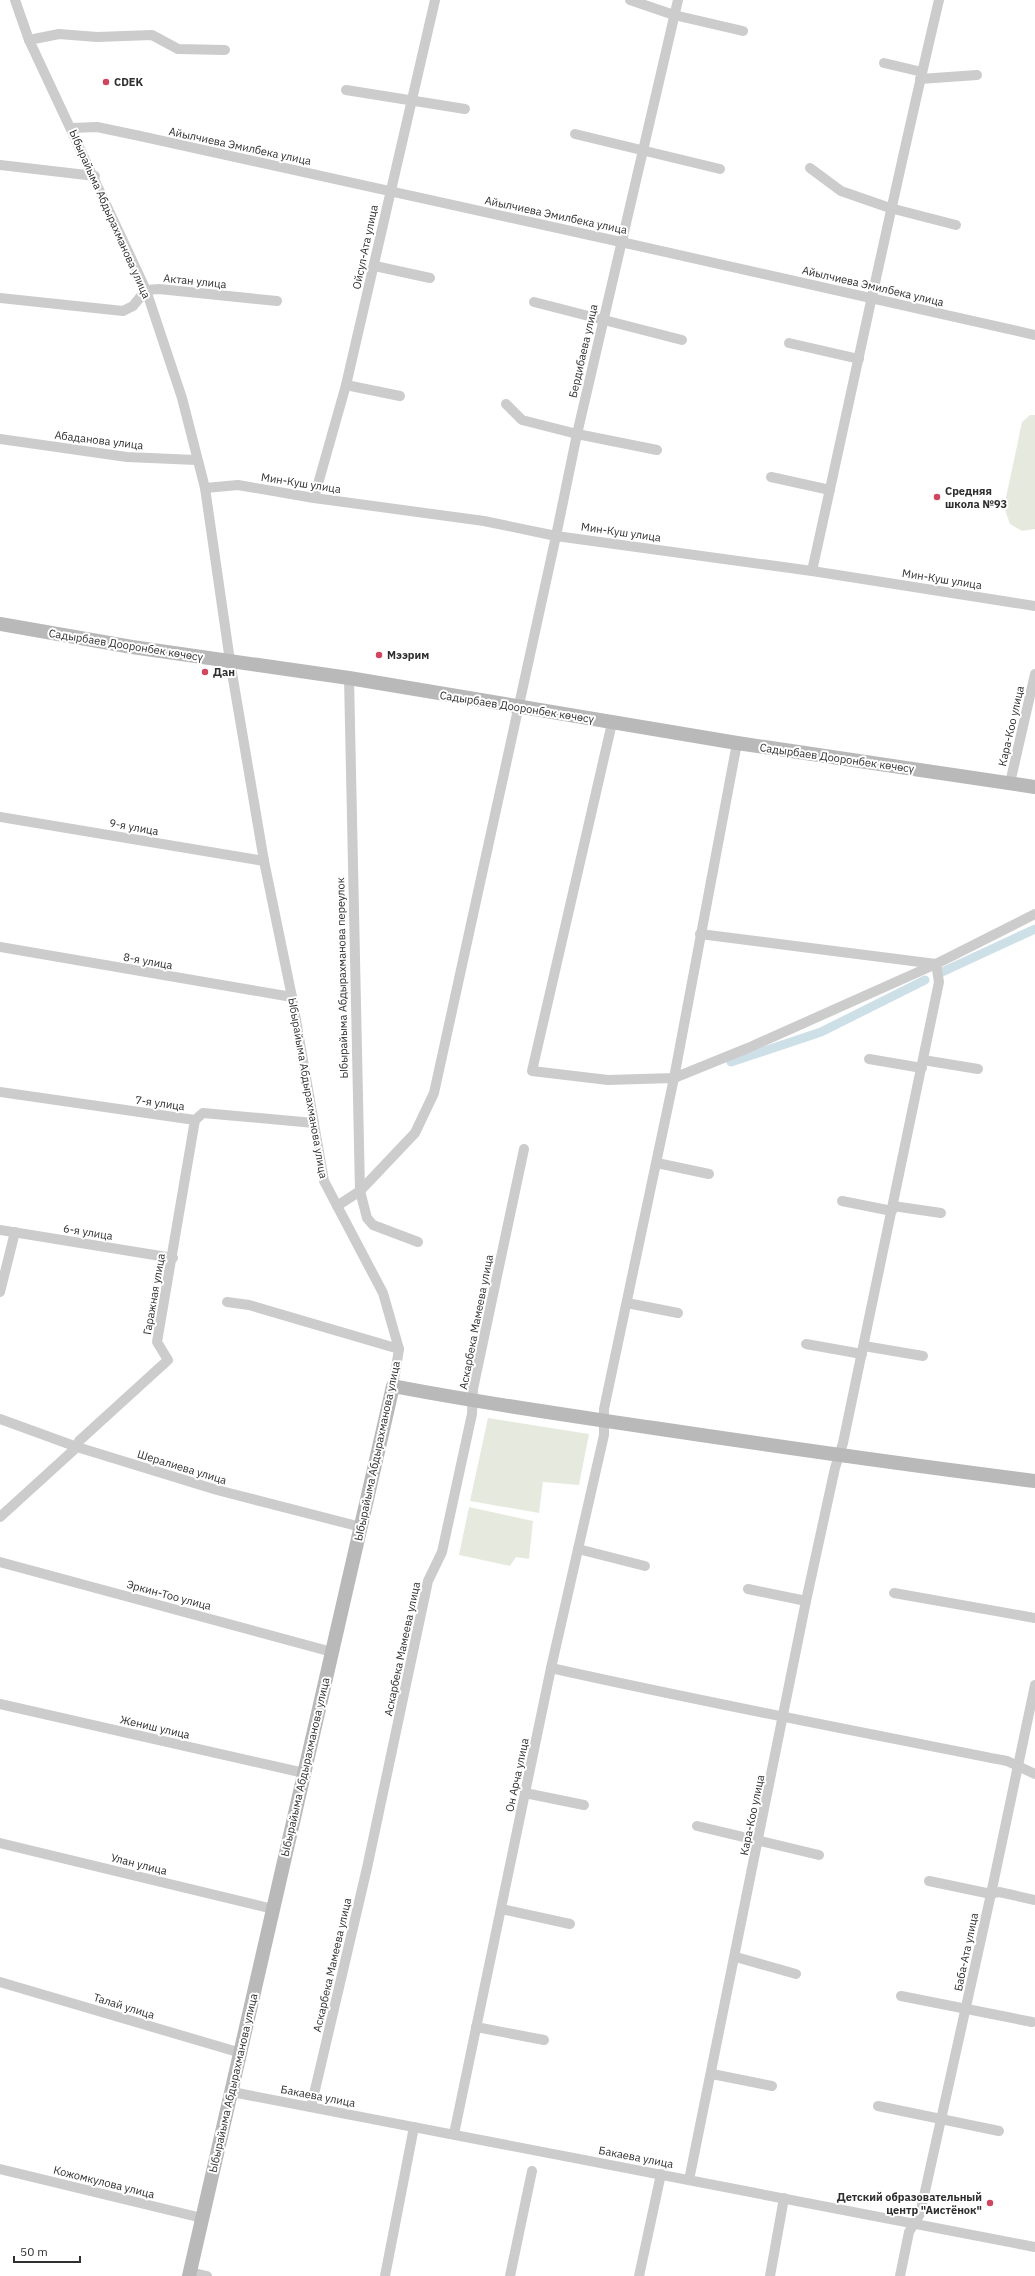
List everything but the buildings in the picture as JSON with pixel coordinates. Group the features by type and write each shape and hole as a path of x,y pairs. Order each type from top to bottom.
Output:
{"street":[{"name":"Ыбырайыма Абдырахманова улица","path":"15,0 29,40 95,176 146,290 182,398 196,460 205,488 230,661 264,861 292,997 324,1181 383,1293 399,1349 393,1386 190,2274"},
{"name":"Ойсул-Ата улица","path":"314,498 346,385 435,0"},
{"path":"630,0 674,15 743,31"},
{"name":"Бердибаева улица","path":"337,1206 360,1191 415,1134 434,1093 577,434 641,152 678,0"},
{"path":"812,571 873,298 890,208 939,0"},
{"path":"29,40 58,34 97,37 152,35 178,49 225,50"},
{"path":"884,63 921,76 977,75"},
{"path":"346,90 465,109"},
{"name":"Айылчиева Эмилбека улица","path":"71,128 97,127 1035,335"},
{"path":"575,134 641,152 720,169"},
{"path":"0,165 95,176"},
{"path":"810,168 841,191 890,208 956,225"},
{"path":"374,266 430,278"},
{"name":"Актан улица","path":"146,290 159,289 277,301"},
{"path":"0,298 123,311 133,306 146,290"},
{"path":"534,302 682,340"},
{"path":"789,343 859,359"},
{"path":"346,385 400,396"},
{"path":"506,404 522,420 577,434 658,450"},
{"name":"Абаданова улица","path":"0,439 127,457 196,460"},
{"path":"771,477 830,490"},
{"name":"Мин-Куш улица","path":"205,488 238,485 314,498 484,520 556,536 812,571 1035,606"},
{"name":"Садырбаев Дооронбек көчөсү","path":"0,624 230,661 348,678 518,708 737,743 1035,787"},
{"name":"Кара-Коо улица","path":"1010,783 1035,674"},
{"name":"Ыбырайыма Абдырахманова переулок","path":"348,678 360,1191 367,1218 373,1225 418,1242"},
{"path":"612,723 532,1071 608,1080 674,1078 748,1048 936,964 1035,914"},
{"name":"Он Арча улица","path":"454,2134 551,1668 604,1434 604,1409 674,1078 737,743"},
{"name":"9-я улица","path":"0,817 264,861"},
{"path":"700,934 936,964"},
{"name":"8-я улица","path":"0,948 292,997"},
{"name":"Кара-Коо улица","path":"689,2180 785,1715 806,1601 863,1350 923,1064 939,982 936,964"},
{"path":"869,1059 978,1069"},
{"name":"7-я улица","path":"0,1092 195,1120 203,1113 314,1123"},
{"name":"Гаражная улица","path":"0,1517 77,1446 79,1441 168,1360 157,1342 173,1258 195,1120"},
{"name":"Аскарбека Мамеева улица","path":"310,2107 367,1868 428,1581 442,1552 446,1537 472,1414 473,1389 524,1149"},
{"path":"657,1163 709,1174"},
{"path":"842,1201 941,1213"},
{"name":"6-я улица","path":"0,1230 173,1258"},
{"path":"0,1292 15,1232"},
{"path":"227,1302 249,1305 399,1349"},
{"path":"627,1303 678,1313"},
{"path":"806,1344 923,1356"},
{"path":"393,1386 473,1401 839,1456 1035,1481"},
{"name":"Шералиева улица","path":"0,1420 217,1490 361,1527"},
{"path":"578,1549 645,1566"},
{"name":"Эркин-Тоо улица","path":"0,1562 332,1652"},
{"path":"748,1589 806,1601"},
{"path":"894,1593 1035,1618"},
{"path":"551,1668 714,1704 785,1715 1007,1761 1035,1774"},
{"name":"Баба-Ата улица","path":"900,2276 909,2232 916,2224 920,2214 991,1894 1035,1685"},
{"name":"Жениш улица","path":"0,1704 304,1773"},
{"path":"525,1793 584,1805"},
{"path":"697,1826 819,1855"},
{"name":"Улан улица","path":"0,1843 273,1909"},
{"path":"929,1881 991,1894 998,1892 1035,1900"},
{"path":"502,1909 570,1924"},
{"path":"736,1957 796,1974"},
{"name":"Талай улица","path":"0,1982 241,2053"},
{"path":"901,1996 1032,2022"},
{"path":"476,2027 544,2040"},
{"path":"712,2074 772,2086"},
{"name":"Бакаева улица","path":"232,2092 1035,2247"},
{"path":"878,2106 999,2131"},
{"path":"385,2276 414,2127"},
{"name":"Кожомкулова улица","path":"0,2169 202,2218"},
{"path":"510,2276 532,2171"},
{"path":"639,2276 661,2174"},
{"path":"770,2276 784,2198"},
{"path":"190,2274 207,2276"}],"shaded area":[{"path":"1030,415 1035,415 1035,529 1022,531 1010,524 1004,507 1022,422"},
{"path":"488,1418 589,1434 579,1485 543,1482 539,1513 470,1501"},
{"path":"469,1507 533,1521 529,1559 516,1557 510,1566 459,1555"}],"waterway":[{"path":"940,973 1035,929"},
{"path":"731,1062 821,1032 925,980"}],"place":[{"name":"CDEK","path":"106,82"},
{"name":"Средняя школа №93","path":"937,497"},
{"name":"Мээрим","path":"379,655"},
{"name":"Дан","path":"205,672"},
{"name":"Детский образовательный центр \"Аистёнок\"","path":"990,2203"}]}
